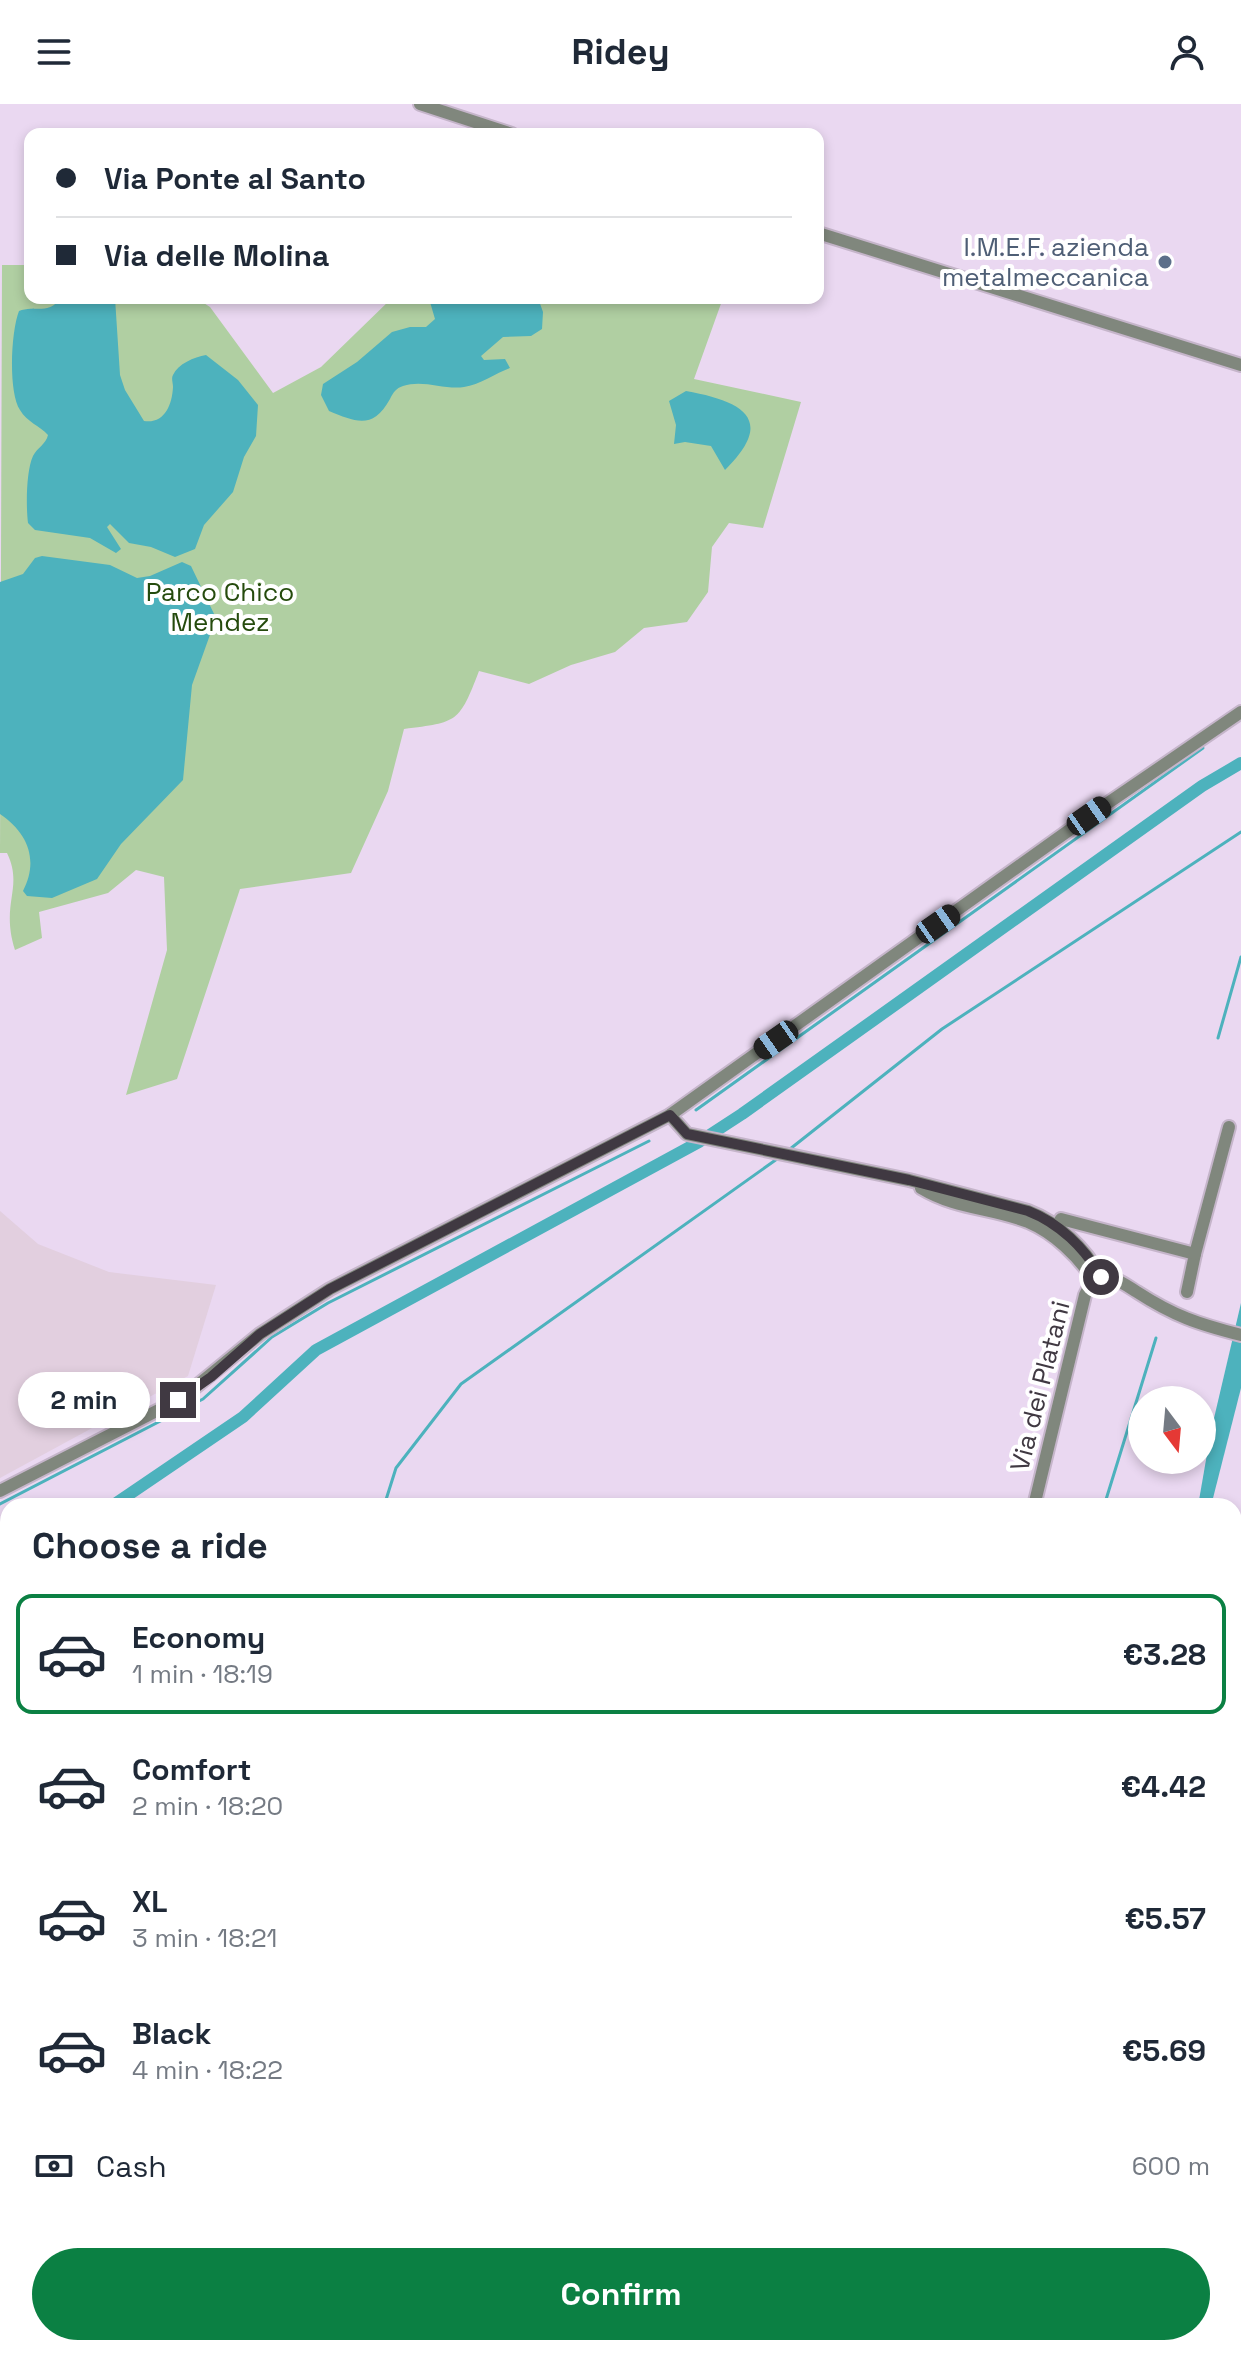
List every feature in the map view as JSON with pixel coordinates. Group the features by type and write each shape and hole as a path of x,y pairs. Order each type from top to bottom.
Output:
{"street":[{"path":"420,104 494,128"},
{"path":"824,235 1241,365"},
{"path":"0,1491 182,1398 260,1334 330,1289 670,1115 1089,816 1241,712"},
{"path":"670,1115 680,1129 698,1136 909,1180 942,1201 1026,1221 1053,1231 1097,1278 1122,1282 1182,1319 1241,1335"},
{"path":"1187,1292 1229,1127"},
{"path":"1053,1231 1061,1219 1195,1254"},
{"name":"Via dei Platani","path":"1036,1498 1085,1295 1097,1278"}],"shaded area":[{"path":"0,1211 38,1244 109,1272 216,1285 188,1376 0,1478"}],"green space":[{"name":"Parco Chico Mendez","path":"2,265 24,265 24,304 205,304 273,393 321,367 386,304 721,304 694,379 801,402 763,528 729,523 712,547 708,592 687,622 644,628 615,652 571,665 529,684 479,671 466,701 454,717 436,724 404,729 388,791 351,873 240,889 177,1079 126,1095 167,950 164,877 136,870 108,893 39,912 42,938 15,950 10,920 12,865 7,853 0,853"}],"water":[{"path":"115,304 120,375 125,390 144,421 157,420 166,412 172,394 172,376 179,368 192,359 206,355 238,380 258,405 256,436 244,457 233,492 204,525 195,549 175,557 151,547 129,543 110,524 107,527 121,549 116,553 90,538 35,530 28,523 29,471 35,453 48,435 26,418 16,401 12,376 14,332 19,311 52,306"},
{"path":"431,304 540,304 543,312 542,329 531,336 503,337 481,356 484,360 505,359 510,368 476,384 456,388 418,384 403,386 395,391 377,416 363,421 329,411 321,395 323,384 357,362 392,332 426,327 435,319"},
{"path":"686,391 723,400 746,415 750,425 749,438 725,470 711,446 685,442 674,444 676,425 669,401"},
{"path":"42,556 110,565 137,578 150,576 182,562 191,566 216,618 192,685 183,780 121,844 97,879 52,898 27,896 23,891 30,869 28,848 18,830 0,814 0,582 23,574 35,558"},
{"path":"1241,1303 1241,1388 1213,1498 1199,1498 1204,1474 1216,1474 1216,1410"}],"waterway":[{"path":"696,1110 1203,748"},
{"path":"124,1498 243,1417 316,1350 699,1142 742,1114 1202,786 1241,763"},
{"path":"790,1149 942,1029 1241,832"},
{"path":"1218,1038 1241,957"},
{"path":"12,1498 203,1399 272,1337 328,1303 649,1141"},
{"path":"387,1498 396,1468 461,1384 777,1159"},
{"path":"1106,1498 1156,1338"}],"place":[{"name":"I.M.E.F. azienda metalmeccanica","path":"1165,262"}],"route":[{"path":"178,1400 211,1377 260,1334 330,1289 670,1115 687,1134 909,1180 1028,1211 1043,1217 1087,1254 1101,1277"}]}
